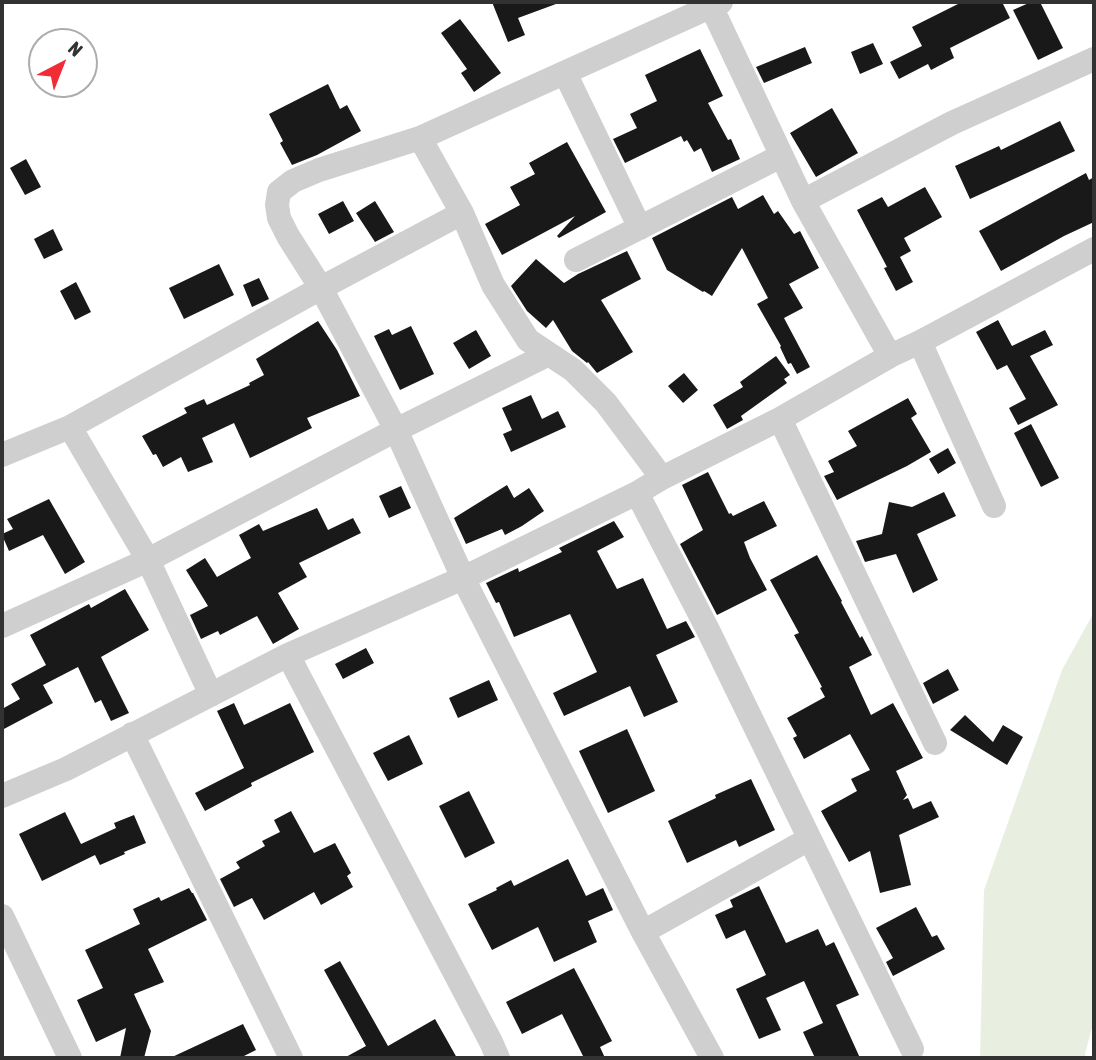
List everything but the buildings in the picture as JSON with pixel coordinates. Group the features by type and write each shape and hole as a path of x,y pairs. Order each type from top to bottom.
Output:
{"street":[{"path":"712,1058 643,932 463,578 396,430 321,288 279,218 279,192 293,181 319,170 421,138 716,4 803,201 890,356"},
{"path":"803,201 952,123 1094,59"},
{"path":"565,73 640,228"},
{"path":"421,138 462,213 493,285 528,340 573,370 606,403 662,478"},
{"path":"576,260 781,156"},
{"path":"2,456 70,427 462,213"},
{"path":"2,796 66,769 288,655 463,578 637,493 1094,249"},
{"path":"920,342 994,506"},
{"path":"2,626 148,560 396,430 549,355"},
{"path":"780,419 935,743"},
{"path":"70,427 148,560 211,695"},
{"path":"637,493 708,630 912,1049"},
{"path":"288,655 498,1058"},
{"path":"132,734 291,1058"},
{"path":"643,932 809,839"},
{"path":"2,916 69,1058"}],"green space":[{"path":"1094,612 1094,1020 1086,1058 980,1058 984,890 1062,670"}]}
